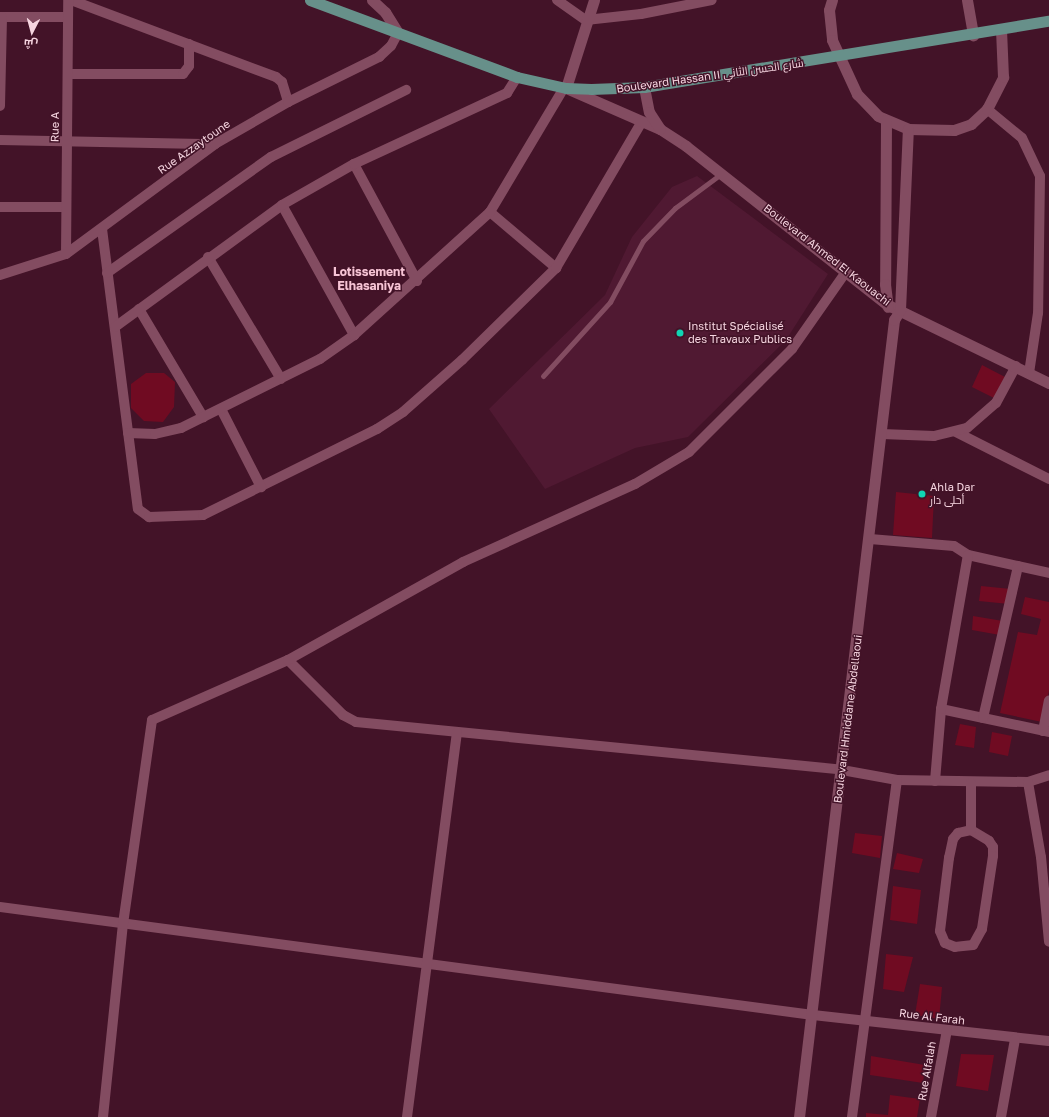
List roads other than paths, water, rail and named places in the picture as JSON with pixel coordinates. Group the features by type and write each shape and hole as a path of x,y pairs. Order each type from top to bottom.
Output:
{"main road":[{"name":"Boulevard Hassan II شارع الحسن الثاني","path":"316,1 517,77 565,88 644,87 838,58 1049,21"}],"street":[{"name":"Rue A","path":"66,254 68,0"},
{"path":"71,0 276,77 282,82 288,102"},
{"path":"372,0 390,18 398,33"},
{"path":"557,0 586,20 678,4 712,0"},
{"path":"128,433 170,432 221,409 320,359 354,335 417,281 490,212 565,88 586,20 594,0"},
{"path":"832,0 829,18 838,58 861,99 886,120 908,129 954,130 971,124 987,109 1003,77 1001,30"},
{"path":"967,0 973,35"},
{"path":"0,106 1,17 68,18"},
{"name":"Rue Azzaytoune","path":"0,275 66,254 102,229 215,144 288,102 378,57 391,46 398,33"},
{"path":"68,74 184,74 189,66 189,44"},
{"path":"115,327 208,257 282,205 354,164 507,93 517,77"},
{"name":"Boulevard Ahmed El Kaouachi","path":"644,87 649,112 660,129"},
{"name":"Boulevard Ahmed El Kaouachi","path":"565,88 640,122 660,129 722,174 886,304 1049,383"},
{"path":"107,273 271,157 406,90"},
{"path":"987,109 1022,138 1040,176 1038,313 1029,373"},
{"path":"886,120 886,304 894,320"},
{"path":"102,229 138,509 150,517 203,515 377,429 403,412 556,268 640,122"},
{"name":"Boulevard Hmiddane Abdellaoui","path":"799,1117 813,1015 870,539 894,320 900,310 908,129"},
{"path":"0,140 215,144"},
{"path":"354,164 417,281"},
{"path":"282,205 354,335"},
{"path":"0,207 66,207"},
{"path":"490,212 556,268"},
{"path":"208,257 280,379"},
{"path":"103,1117 123,924 152,720 288,660 463,562 635,484 689,452 792,349 846,272"},
{"path":"139,309 203,417"},
{"path":"882,434 912,437 956,432 982,417 996,403 1016,366"},
{"path":"221,409 261,487"},
{"path":"956,432 1049,479"},
{"path":"870,539 946,545 968,555 1049,573"},
{"path":"935,781 941,709 968,555"},
{"path":"983,718 1018,566"},
{"path":"288,660 349,719 457,732 842,770 897,780 1028,782 1049,775"},
{"path":"941,709 1046,731 1049,701"},
{"path":"407,1117 457,732"},
{"path":"852,1117 863,1021 897,780"},
{"path":"971,830 972,782"},
{"path":"1028,782 1041,857 1049,942"},
{"path":"971,830 989,840 993,856 982,929 973,945 955,947 945,943 940,930 949,858 953,839 958,833 971,830"},
{"name":"Rue Al Farah","path":"0,907 427,962 813,1015 1015,1039 1049,1041"},
{"name":"Rue Alfalah","path":"931,1117 947,1030"},
{"path":"1001,1117 1015,1039"}],"lane":[{"path":"543,376 610,302 643,242 675,208 722,174"}],"place":[{"name":"Institut Spécialisé des Travaux Publics","path":"680,333"},
{"name":"Ahla Dar أحلى دار","path":"922,494"}],"district":[{"name":"Lotissement Elhasaniya","path":"369,279"}]}
